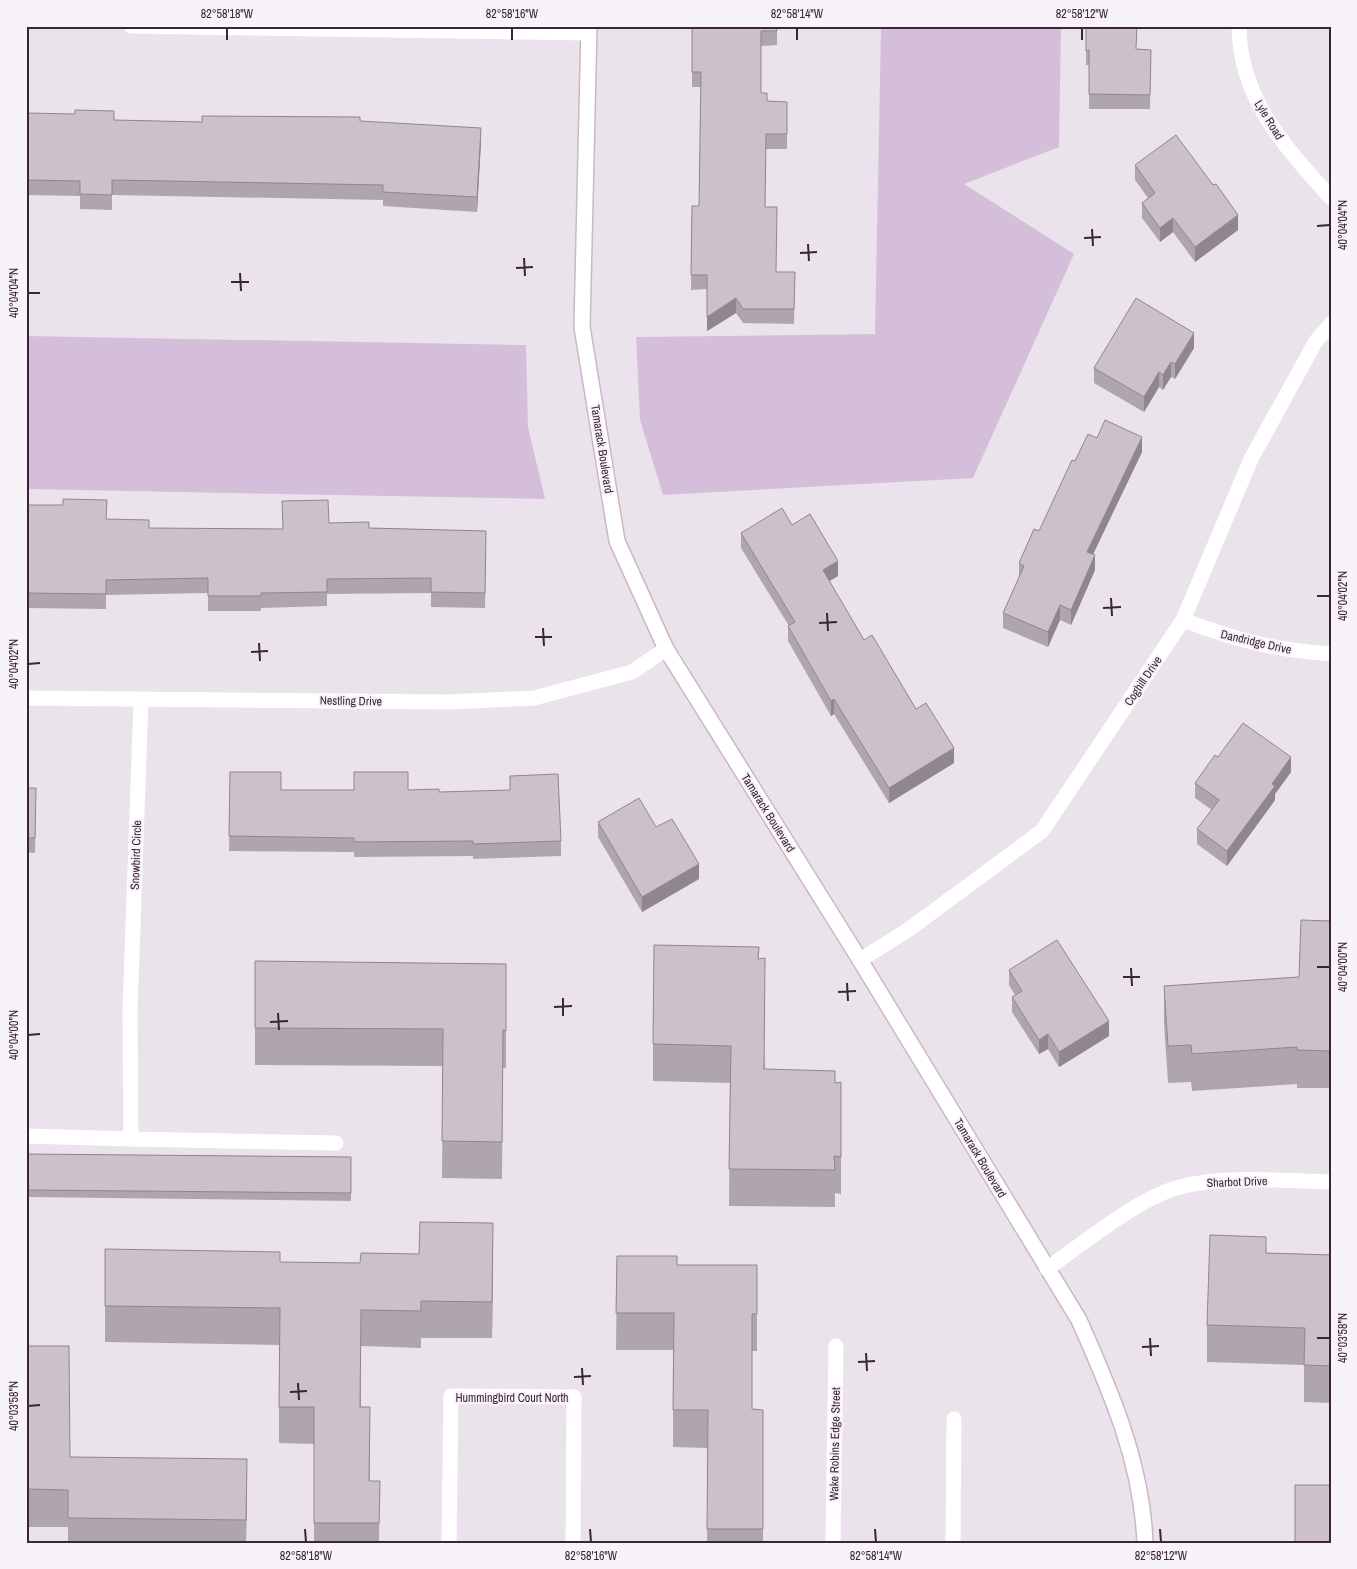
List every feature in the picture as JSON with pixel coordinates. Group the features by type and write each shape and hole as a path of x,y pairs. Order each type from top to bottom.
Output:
{"street":[{"path":"131,26 588,30"},
{"name":"Lyle Road","path":"1239,26 1239,43 1256,102 1289,152 1331,198"},
{"name":"Tamarack Boulevard","path":"588,30 582,327 617,541 666,649 860,960 1078,1320 1106,1382 1130,1448 1144,1514 1145,1543"},
{"name":"Coghill Drive","path":"860,960 908,930 1042,831 1183,620 1251,459 1316,341 1331,324"},
{"name":"Dandridge Drive","path":"1183,620 1235,640 1291,651 1331,654"},
{"name":"Nestling Drive","path":"26,698 449,702 534,698 632,672 666,649"},
{"name":"Snowbird Circle","path":"131,1139 130,1011 141,700"},
{"path":"26,1136 336,1143"},
{"name":"Sharbot Drive","path":"1047,1269 1142,1204 1166,1192 1209,1182 1331,1182"},
{"name":"Wake Robins Edge Street","path":"833,1543 836,1346"},
{"name":"Hummingbird Court North","path":"449,1543 451,1396 460,1396 574,1397 573,1543"},
{"path":"953,1543 954,1419"}],"shaded area":[{"path":"881,26 1061,26 1059,147 964,184 1074,254 973,478 663,495 640,420 636,337 875,334"},
{"path":"26,336 526,345 528,427 545,499 26,489"}],"building":[{"path":"692,26 777,26 777,31 761,31 761,93 767,93 767,101 787,102 787,134 766,134 765,207 777,207 776,272 795,272 794,309 743,309 736,298 707,317 707,275 691,275 692,206 699,206 701,72 692,72"},
{"path":"1086,26 1137,26 1136,49 1151,50 1150,95 1089,94 1089,50 1086,51"},
{"path":"75,110 114,111 114,120 202,122 202,116 360,117 360,121 481,128 477,197 383,192 383,185 112,180 112,195 80,194 80,181 26,180 26,113 75,114"},
{"path":"1176,135 1213,185 1216,184 1238,215 1195,247 1173,218 1160,228 1142,203 1155,193 1135,165"},
{"path":"1136,298 1194,333 1175,364 1171,362 1163,375 1159,372 1144,397 1094,368"},
{"path":"1105,420 1142,437 1087,552 1095,555 1071,610 1060,605 1048,632 1003,613 1024,566 1019,563 1034,529 1039,531 1072,460 1075,461 1088,434 1097,438"},
{"path":"63,499 107,500 106,519 149,520 149,528 283,529 282,501 328,500 329,523 369,522 369,528 486,531 485,593 431,592 431,578 327,579 327,592 261,593 261,596 208,596 208,578 106,580 106,594 26,593 26,505 63,505"},
{"path":"782,508 792,525 810,514 838,561 823,570 864,640 872,635 916,709 926,703 954,748 889,788 834,699 831,701 788,626 795,622 741,533"},
{"path":"1243,723 1291,757 1272,784 1275,786 1227,851 1197,829 1219,800 1195,783 1215,755 1218,757"},
{"path":"230,772 281,772 281,790 354,790 354,772 408,772 408,790 439,789 439,792 510,790 510,776 558,774 561,841 473,844 473,841 354,842 354,838 229,836"},
{"path":"26,788 36,788 35,838 26,838"},
{"path":"639,798 656,827 672,819 699,864 642,897 598,822"},
{"path":"1301,920 1331,921 1331,1051 1297,1050 1297,1047 1192,1054 1191,1045 1168,1046 1164,986 1299,977"},
{"path":"1057,940 1109,1021 1059,1052 1048,1034 1039,1040 1012,997 1022,991 1009,970"},
{"path":"654,945 759,947 758,959 765,958 764,1069 835,1071 835,1083 841,1082 841,1157 834,1156 835,1170 729,1169 731,1046 653,1044"},
{"path":"255,961 506,964 506,1031 503,1030 502,1142 442,1141 443,1029 255,1028"},
{"path":"26,1154 351,1157 351,1193 26,1190"},
{"path":"420,1222 493,1223 492,1302 421,1301 421,1311 361,1310 360,1407 370,1407 369,1481 380,1481 379,1523 314,1523 314,1407 279,1407 280,1308 105,1306 105,1249 280,1252 280,1262 360,1263 361,1253 419,1254"},
{"path":"1210,1235 1266,1237 1266,1253 1331,1255 1331,1366 1304,1365 1305,1328 1207,1325"},
{"path":"617,1256 677,1256 677,1265 757,1265 757,1314 752,1314 752,1409 763,1410 763,1529 707,1529 708,1410 673,1410 674,1313 616,1313"},
{"path":"26,1346 69,1346 70,1457 247,1459 246,1520 68,1518 68,1490 26,1489"},
{"path":"1295,1485 1331,1485 1331,1543 1295,1543"}]}
